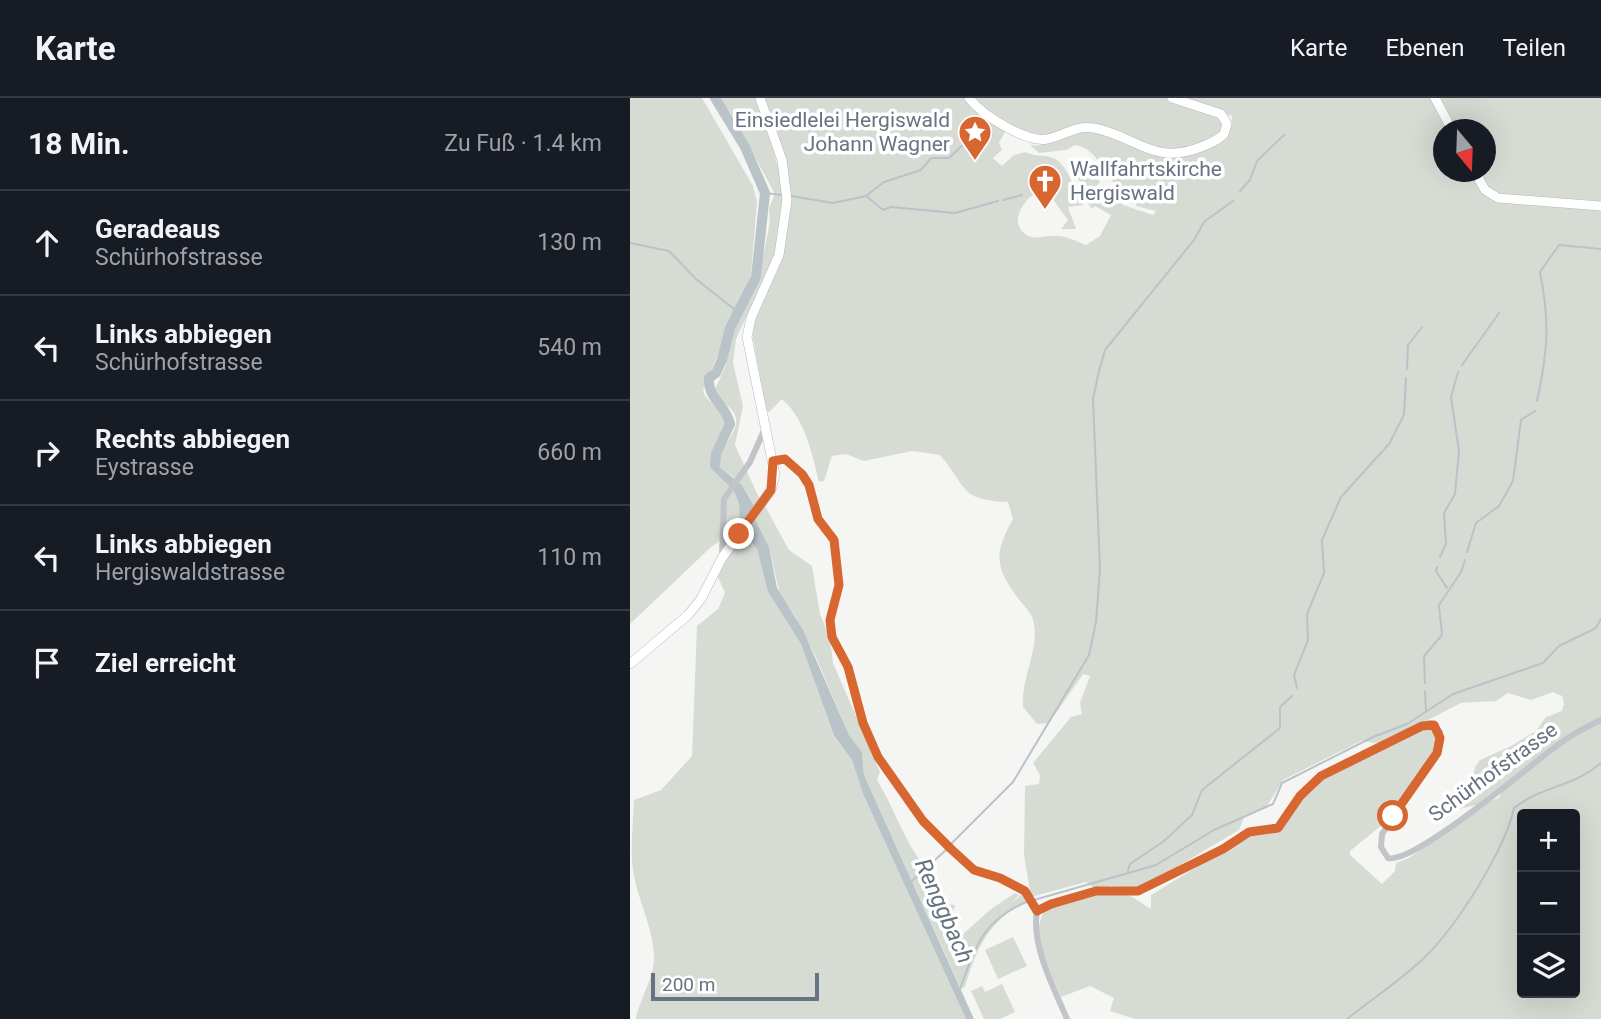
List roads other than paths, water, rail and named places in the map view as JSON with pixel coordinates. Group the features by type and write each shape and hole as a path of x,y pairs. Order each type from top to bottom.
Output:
{"street":[{"path":"630,664 688,615 701,598 722,558 771,490 773,461 748,329 779,255 787,196 782,160 760,98"},
{"path":"969,98 977,107 1031,139 1048,139 1077,128 1093,128 1153,152 1171,155 1194,150 1224,134 1227,124 1221,114 1172,98"},
{"path":"1435,98 1446,119"},
{"path":"1481,182 1485,190 1498,198 1601,206"},
{"path":"722,558 724,499 757,449 765,427"},
{"path":"773,461 785,459 802,474 809,485 818,519 834,540 839,585 830,620 832,637 848,667 863,723 883,765 923,821 968,866 1000,878 1029,895 1035,908 1040,949 1068,1019"},
{"name":"Schürhofstrasse","path":"1035,908 1096,891 1138,891 1223,849 1249,832 1278,828 1300,796 1321,776 1430,723 1440,732 1437,753 1382,834 1381,846 1388,858 1403,858 1451,827 1561,742 1601,720"}],"waterway":[{"name":"Renggbach","path":"715,98 745,147 765,193 756,277 730,328 716,373 709,378 711,391 730,424 716,454 715,465"},
{"path":"866,196 884,182 921,170 931,158 949,158 965,143 992,134"},
{"path":"1240,191 1250,180 1257,161 1284,135"},
{"path":"765,193 782,195"},
{"path":"1003,200 1022,195"},
{"path":"791,196 833,203 866,196 883,210 891,207 955,213 998,201"},
{"path":"950,845 1013,782 1089,655 1096,622 1100,569 1093,399 1105,350 1194,240 1204,222 1233,201"},
{"path":"630,243 669,251 696,279 739,313"},
{"path":"1537,401 1544,366 1546,336 1540,272 1559,245 1601,249"},
{"path":"1462,365 1499,313"},
{"path":"1407,369 1408,345 1422,327"},
{"path":"1440,557 1446,544 1444,513 1455,494 1459,451 1451,397 1458,372"},
{"path":"1297,688 1294,675 1308,640 1307,614 1324,573 1322,540 1341,497 1389,444 1404,415 1406,378"},
{"path":"1467,552 1476,523 1499,506 1513,481 1521,420 1535,411"},
{"path":"1425,683 1424,656 1442,635 1439,605 1461,572 1465,560"},
{"path":"1437,567 1436,571 1447,588"},
{"path":"1034,900 1156,865 1214,830 1273,804 1282,783 1373,737 1407,724 1453,694 1543,663 1559,646 1596,628 1601,619"},
{"path":"1425,691 1426,711"},
{"path":"1128,871 1130,864 1164,841 1192,815 1202,790 1280,728 1280,707 1292,696"},
{"path":"1347,1019 1408,972 1439,942 1490,865 1514,808 1525,800 1579,777 1601,763"},
{"path":"912,881 947,849"},
{"path":"960,989 977,947 991,925 1013,908 1029,901"}],"place":[{"name":"Einsiedlelei Hergiswald Johann Wagner","path":"975,162"},
{"name":"Wallfahrtskirche Hergiswald","path":"1045,211"}]}
